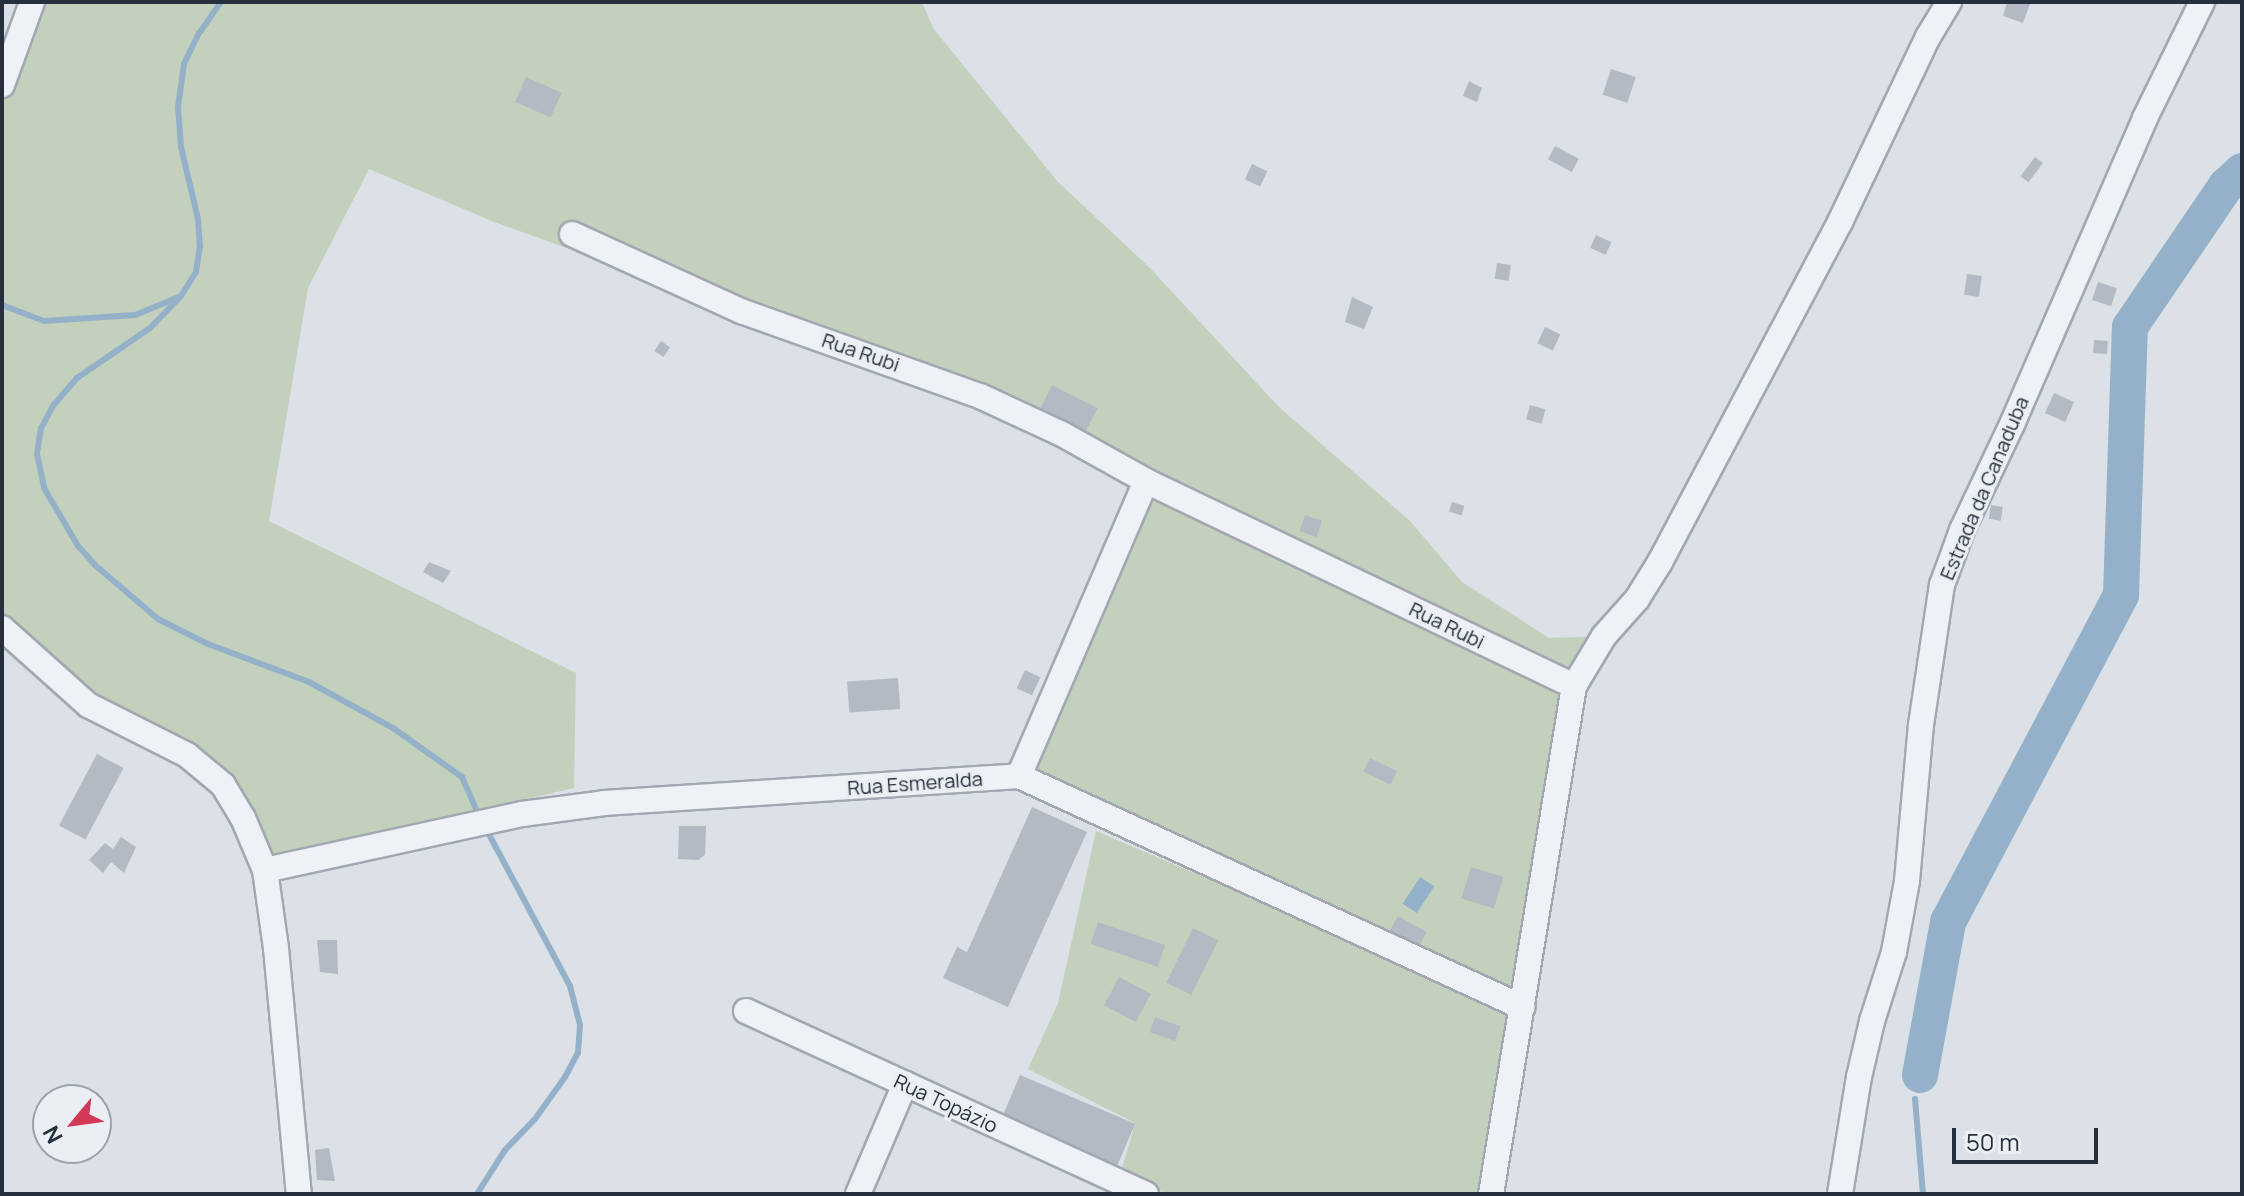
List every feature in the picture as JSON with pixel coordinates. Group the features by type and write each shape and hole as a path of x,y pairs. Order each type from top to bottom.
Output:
{"street":[{"path":"2,85 32,2"},
{"path":"1491,1194 1574,686 1604,636 1637,599 1660,562 1840,222 1922,48 1949,2"},
{"name":"Estrada da Canaduba","path":"1840,1194 1859,1077 1872,1021 1894,952 1907,881 1921,725 1942,585 1962,530 2013,422 2139,133 2202,2"},
{"name":"Rua Rubi","path":"572,234 741,311 980,396 1062,434 1146,481 1574,686"},
{"path":"1019,776 1146,481"},
{"path":"2,628 88,705 187,755 223,785 243,818 265,870 276,948 299,1194"},
{"name":"Rua Esmeralda","path":"265,870 522,814 604,803 1019,776 1522,1007"},
{"name":"Rua Topázio","path":"746,1011 1146,1194"},
{"path":"858,1194 905,1084"}],"green space":[{"path":"27,2 922,2 933,28 1058,182 1149,267 1279,407 1410,521 1462,582 1549,638 1604,636 1574,686 1522,1007 1030,772 1146,481 980,396 494,222 369,169 308,288 269,521 576,673 574,788 275,858 223,785 88,705 2,628 2,79"},
{"path":"1096,831 1513,1009 1482,1194 1166,1194 1121,1172 1135,1123 1028,1069 1058,1003"}],"water":[{"path":"1420,877 1434,886 1417,913 1403,904"}],"building":[{"path":"2007,2 2030,4 2023,23 2003,16"},
{"path":"1611,69 1636,77 1627,103 1603,95"},
{"path":"526,77 562,93 551,118 515,102"},
{"path":"1469,81 1482,88 1477,102 1463,96"},
{"path":"1555,146 1579,159 1572,172 1548,159"},
{"path":"2035,157 2043,163 2029,182 2021,176"},
{"path":"1252,164 1267,171 1260,187 1245,179"},
{"path":"1596,235 1611,242 1605,255 1590,248"},
{"path":"1497,263 1511,265 1509,281 1495,279"},
{"path":"1967,274 1982,276 1979,297 1964,295"},
{"path":"2098,282 2117,288 2111,306 2092,300"},
{"path":"1352,297 1373,307 1364,329 1345,322"},
{"path":"1545,327 1560,334 1553,350 1537,343"},
{"path":"2094,340 2108,341 2107,354 2093,353"},
{"path":"661,341 670,347 663,357 654,351"},
{"path":"1052,385 1097,408 1084,435 1038,412"},
{"path":"2054,393 2074,402 2065,422 2045,413"},
{"path":"1530,405 1545,409 1542,424 1526,419"},
{"path":"1452,502 1464,506 1461,516 1449,512"},
{"path":"1991,505 2003,507 2001,521 1989,519"},
{"path":"1305,515 1322,521 1316,537 1299,531"},
{"path":"429,562 451,571 443,583 423,572"},
{"path":"1025,670 1040,677 1032,695 1017,688"},
{"path":"898,678 900,709 849,712 847,682"},
{"path":"97,754 123,768 85,840 59,826"},
{"path":"1370,758 1397,771 1390,785 1363,771"},
{"path":"1032,807 1087,832 1008,1007 943,978 957,947 967,952"},
{"path":"679,826 706,826 705,855 698,860 678,859"},
{"path":"121,837 136,847 124,873 111,862 103,873 89,860 105,843 113,849"},
{"path":"1471,867 1504,877 1494,908 1461,899"},
{"path":"1398,916 1427,932 1418,949 1389,933"},
{"path":"1098,922 1165,945 1158,967 1091,944"},
{"path":"1193,928 1218,940 1191,995 1166,983"},
{"path":"317,940 337,940 338,974 320,972"},
{"path":"1119,977 1151,994 1136,1022 1104,1005"},
{"path":"1155,1017 1180,1026 1175,1041 1150,1032"},
{"path":"1020,1075 1135,1124 1117,1165 1002,1116"},
{"path":"329,1148 335,1181 317,1180 315,1150"}],"waterway":[{"path":"221,2 199,33 184,64 178,107 181,147 198,219 200,246 196,272 181,296 150,328 77,378 54,404 41,428 37,454 44,488 78,546 95,565 158,619 208,644 309,682 393,728 462,777 479,816"},
{"path":"1920,1075 1948,922 2121,595 2130,327 2226,186 2242,171"},
{"path":"2,305 44,321 135,315 179,297"},
{"path":"477,1194 505,1150 535,1119 565,1077 578,1053 580,1025 570,986 486,829"},
{"path":"1915,1099 1923,1194"}]}
